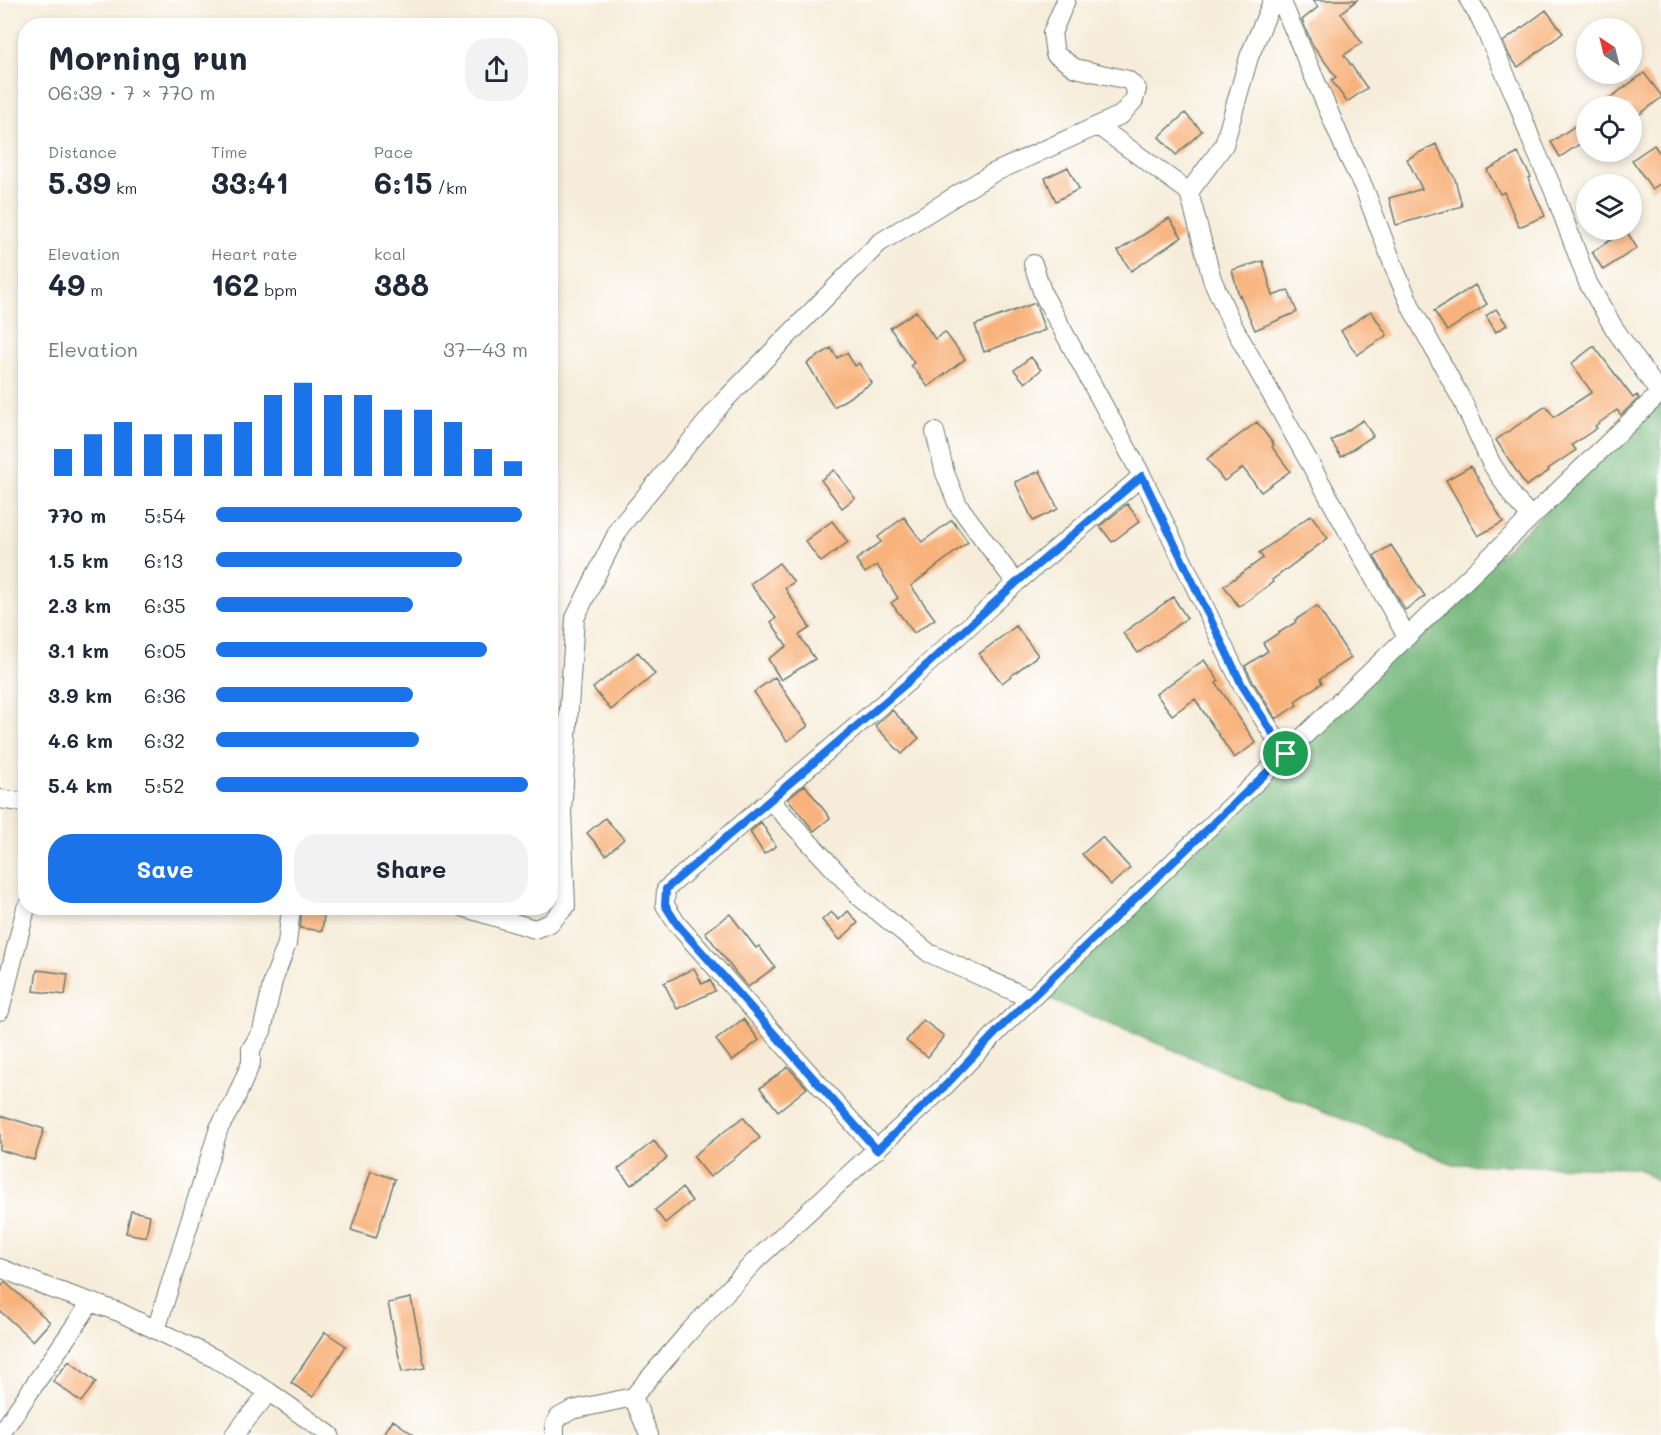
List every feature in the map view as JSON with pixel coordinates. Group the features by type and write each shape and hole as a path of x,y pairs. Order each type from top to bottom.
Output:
{"street":[{"path":"558,914 566,906 562,812 575,618 620,528 723,402 879,243 992,174 1121,115 1134,100 1137,89 1128,80 1075,68 1055,54 1052,33 1066,0"},
{"path":"1189,192 1224,145 1249,57 1274,0"},
{"path":"1281,0 1347,154 1364,188 1412,309 1463,402 1494,469 1514,498 1531,517"},
{"path":"555,1435 555,1424 559,1417 572,1410 633,1397 755,1261 945,1086 1031,999 1660,393 1614,328 1588,283 1515,96 1480,18 1469,0"},
{"path":"1098,126 1189,192 1212,279 1232,324 1407,637"},
{"path":"1033,264 1043,294 1142,476 1242,685 1286,754"},
{"path":"935,432 945,473 958,505 1016,583"},
{"path":"877,1150 677,924 665,905 666,889 908,682 1016,583 1142,476"},
{"path":"0,800 18,802"},
{"path":"770,800 861,898 929,952 1031,999"},
{"path":"0,1011 24,915"},
{"path":"156,1330 219,1128 234,1102 250,1063 251,1049 262,1031 273,981 287,944 290,915"},
{"path":"488,915 535,929 550,923 558,915"},
{"path":"0,1268 119,1312 216,1359 269,1392 330,1435"},
{"path":"0,1435 91,1302"},
{"path":"234,1435 269,1392"},
{"path":"633,1397 649,1435"}],"green space":[{"path":"1661,403 1661,1183 1637,1168 1453,1164 1034,993"}],"building":[{"path":"1313,0 1357,0 1341,13 1362,43 1344,55 1367,88 1347,102 1331,80 1336,77 1312,44 1302,20 1318,7"},
{"path":"1546,10 1563,33 1518,67 1503,42"},
{"path":"1644,73 1661,98 1642,112 1642,96 1613,96 1629,84 1642,84"},
{"path":"1185,113 1202,131 1176,155 1159,137"},
{"path":"1576,125 1576,146 1560,157 1551,142"},
{"path":"1436,144 1455,179 1462,206 1396,225 1389,198 1422,189 1407,159"},
{"path":"1654,145 1661,155 1661,183 1652,189 1633,162 1642,162 1642,153"},
{"path":"1518,153 1531,177 1528,178 1545,216 1519,227 1504,192 1500,194 1487,170"},
{"path":"1068,167 1079,189 1056,201 1045,178"},
{"path":"1169,218 1182,237 1131,271 1118,251"},
{"path":"1611,240 1632,240 1637,248 1603,270 1592,252"},
{"path":"1263,261 1273,296 1288,290 1297,312 1255,330 1239,296 1232,270"},
{"path":"1475,285 1487,304 1447,331 1434,311"},
{"path":"1035,303 1045,330 984,352 975,325"},
{"path":"1496,309 1507,325 1496,332 1486,316"},
{"path":"916,311 935,339 945,332 965,359 928,387 911,365 914,363 890,328"},
{"path":"1371,311 1387,335 1357,355 1341,331"},
{"path":"1594,346 1633,398 1637,395 1639,398 1621,415 1617,410 1595,426 1597,428 1572,445 1576,450 1526,486 1496,440 1546,406 1554,417 1592,392 1571,364"},
{"path":"831,348 837,358 847,353 855,366 859,363 872,383 834,407 807,363"},
{"path":"1031,357 1041,370 1025,383 1014,370"},
{"path":"1363,420 1373,436 1341,457 1331,441"},
{"path":"1257,422 1290,471 1261,492 1243,468 1224,481 1207,459"},
{"path":"1471,466 1503,522 1478,536 1446,480"},
{"path":"834,470 855,498 842,508 821,480"},
{"path":"1040,471 1058,509 1033,521 1015,482"},
{"path":"1127,504 1140,521 1112,542 1100,526"},
{"path":"1311,515 1328,538 1239,607 1224,586 1263,558 1259,553"},
{"path":"904,517 922,542 952,520 968,542 911,586 935,619 914,633 891,603 898,598 877,565 865,573 856,560 881,542 878,537"},
{"path":"832,521 848,542 821,562 805,541"},
{"path":"1391,545 1425,596 1405,610 1374,556"},
{"path":"779,563 794,582 785,588 810,628 799,635 815,659 781,680 768,659 787,646 771,622 776,618 750,584"},
{"path":"1173,597 1187,618 1138,653 1123,633"},
{"path":"1317,606 1351,658 1320,679 1322,683 1295,701 1297,705 1276,719 1245,666 1268,651 1263,643"},
{"path":"1016,626 1038,655 1002,683 979,654"},
{"path":"638,652 655,674 611,710 593,688"},
{"path":"1204,660 1219,681 1216,683 1256,743 1234,758 1195,699 1172,715 1156,694"},
{"path":"775,677 808,726 787,741 754,692"},
{"path":"892,710 919,738 902,754 875,726"},
{"path":"805,785 830,818 814,831 788,799"},
{"path":"605,818 624,839 606,855 587,833"},
{"path":"761,822 776,846 764,854 750,832"},
{"path":"1102,837 1130,868 1111,885 1082,854"},
{"path":"848,911 858,923 840,940 822,920 831,912 839,920"},
{"path":"730,914 756,948 759,946 775,967 748,987 705,932"},
{"path":"301,915 324,915 322,931 300,928"},
{"path":"694,968 702,984 710,980 715,991 677,1009 664,983"},
{"path":"37,970 68,974 65,995 34,991"},
{"path":"743,1019 759,1040 732,1061 716,1040"},
{"path":"923,1020 944,1036 928,1057 906,1041"},
{"path":"788,1067 807,1088 778,1111 760,1088"},
{"path":"0,1115 44,1129 34,1160 0,1150"},
{"path":"743,1117 760,1138 710,1177 693,1156"},
{"path":"654,1141 667,1158 631,1185 618,1169"},
{"path":"371,1171 395,1179 376,1238 351,1230"},
{"path":"682,1188 692,1201 665,1223 655,1210"},
{"path":"131,1211 150,1215 146,1237 126,1233"},
{"path":"5,1282 50,1322 33,1341 0,1311 0,1288"},
{"path":"411,1298 425,1368 402,1372 388,1303"},
{"path":"325,1332 346,1346 313,1397 291,1383"},
{"path":"69,1361 96,1382 81,1402 53,1381"},
{"path":"393,1420 414,1435 383,1435"}],"route":[{"path":"1142,476 1242,685 1286,754 1006,1022 945,1086 877,1150 677,924 665,905 666,889 908,682 1016,583 1142,476"}]}
